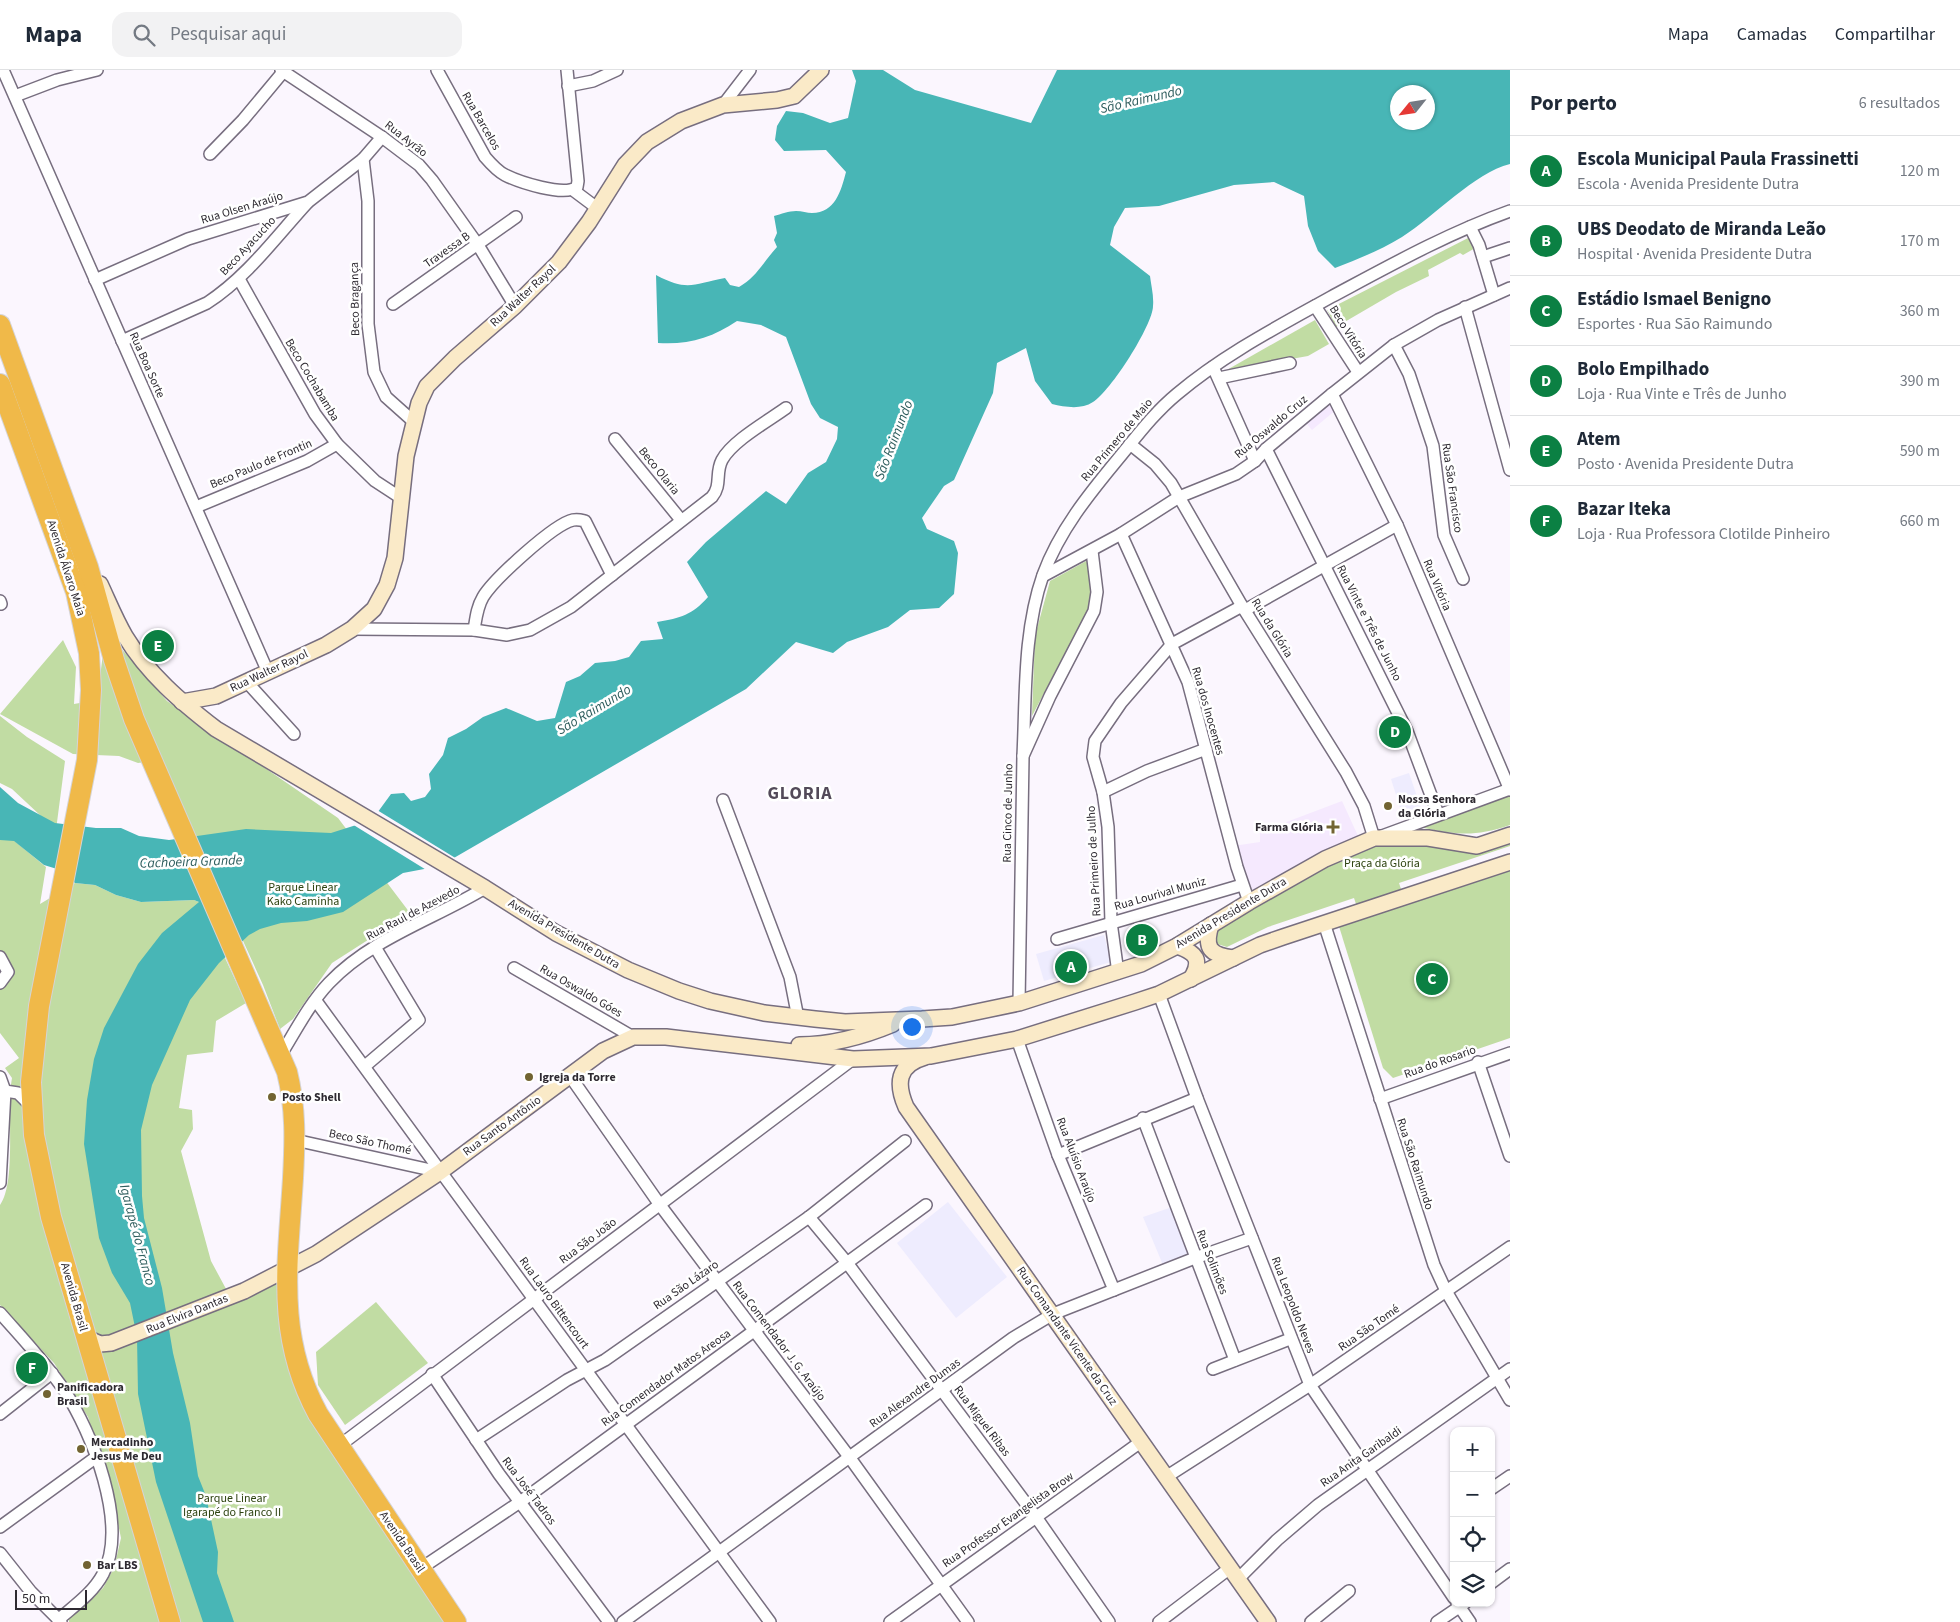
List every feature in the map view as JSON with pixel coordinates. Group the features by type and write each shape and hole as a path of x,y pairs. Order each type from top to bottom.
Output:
{"highway":[{"name":"Avenida Álvaro Maia","path":"0,325 88,567 121,683 155,772 256,1003"},
{"name":"Avenida Álvaro Maia","path":"0,384 67,562 80,609 89,653 92,690 87,760 47,964"},
{"name":"Avenida Brasil","path":"47,964 25,1088 33,1113 44,1190 85,1337 170,1622"},
{"name":"Avenida Brasil","path":"256,1003 280,1056 292,1095 295,1140 287,1270 288,1319 296,1367 309,1398 456,1622"}],"street":[{"name":"Rua Boa Sorte","path":"3,70 267,670"},
{"path":"15,96 57,80 97,70"},
{"name":"Rua Barcelos","path":"437,70 485,157 494,167 505,175 536,186 571,190"},
{"path":"567,70 577,170 576,187 571,190 597,208"},
{"path":"568,86 593,81 617,70"},
{"path":"724,105 750,70"},
{"name":"Rua Walter Rayol","path":"182,702 216,696 267,670 326,645 352,629 374,609 387,585 395,558 406,456 419,404 428,386 455,358 515,306 559,262 574,244 625,165 647,142 681,121 724,105 794,96 821,70"},
{"path":"210,154 243,120 282,71"},
{"name":"Rua Ayrão","path":"282,71 382,137 408,156 432,180 478,245 515,306"},
{"name":"Rua Olsen Araújo","path":"95,280 188,239 308,202 362,159 382,137"},
{"name":"Beco Bragança","path":"362,159 368,201 368,324 374,372 386,397 414,422"},
{"name":"Beco Ayacucho","path":"122,341 207,303 238,280 308,202"},
{"name":"Rua Primero de Maio","path":"1023,756 1031,623 1043,576 1054,548 1068,526 1154,414 1178,393 1216,373 1315,306 1402,259 1510,210"},
{"name":"Travessa B","path":"393,304 516,217"},
{"path":"1470,227 1483,257 1494,294"},
{"path":"1483,257 1510,248"},
{"name":"Beco Cochabamba","path":"238,280 315,414 336,444 377,482 401,498"},
{"name":"Rua Oswaldo Cruz","path":"1043,576 1092,551 1179,497 1236,474 1255,461 1266,449 1358,372 1394,345 1438,320 1510,288"},
{"name":"Beco Vitória","path":"1315,306 1358,372"},
{"path":"1465,307 1510,470"},
{"name":"Rua São Francisco","path":"1394,345 1409,374 1433,446 1444,535 1463,579"},
{"path":"1255,461 1216,373 1290,363"},
{"name":"Rua Vitória","path":"1332,394 1397,525 1510,789"},
{"path":"352,629 474,630 507,635 530,630 571,606 717,490 719,467 727,452 786,408"},
{"name":"Beco Olaria","path":"615,439 681,520"},
{"name":"Beco Paulo de Frontin","path":"196,507 307,461 336,444"},
{"name":"Rua da Glória","path":"1130,444 1159,468 1179,497 1243,608 1346,772 1364,806 1376,838"},
{"name":"Rua Vinte e Três de Junho","path":"1266,449 1407,731 1438,814"},
{"path":"474,630 477,609 490,587 517,561 558,528 572,520 585,521 612,575"},
{"name":"Rua Primeiro de Julho","path":"1118,973 1111,922 1108,827 1103,792 1093,757 1095,741 1121,704 1172,644 1397,525"},
{"name":"Rua dos Inocentes","path":"1121,534 1188,682 1242,885 1249,902"},
{"name":"Rua Cinco de Junho","path":"1019,1003 1023,756 1050,696 1094,611 1098,592 1092,551"},
{"name":"Avenida Álvaro Maia","path":"88,567 99,582 130,645"},
{"name":"Avenida Presidente Dutra","path":"130,645 150,671 182,702 254,753 326,793 586,949 652,981 679,991 742,1008 798,1018 846,1022 952,1017 1019,1003 1118,973 1177,946 1325,859 1376,838 1428,838 1476,846 1510,836"},
{"path":"246,681 294,734"},
{"path":"200,716 206,705 216,696"},
{"path":"1103,792 1147,770 1206,749"},
{"path":"1376,838 1510,789"},
{"path":"723,800 790,977 798,1018"},
{"path":"853,1059 931,1056 1017,1039 1061,1027 1159,994 1260,945 1510,862"},
{"name":"Rua Lourival Muniz","path":"1057,939 1242,885"},
{"name":"Rua Raul de Azevedo","path":"280,1056 316,1001 336,976 375,947 485,888"},
{"name":"Rua São Raimundo","path":"1324,923 1422,1230 1446,1291 1510,1400"},
{"path":"1211,925 1208,941 1212,951 1222,957 1233,958"},
{"path":"1177,946 1188,950 1196,958 1198,968 1191,979"},
{"path":"365,1066 419,1020 416,1012 375,947"},
{"path":"0,957 8,972 2,982"},
{"name":"Rua Oswaldo Góes","path":"514,968 634,1037"},
{"name":"Rua Leopoldo Neves","path":"1159,994 1196,1098 1290,1339 1310,1385 1366,1471 1450,1590"},
{"name":"Rua Lauro Bittencourt","path":"316,1001 770,1622"},
{"path":"735,1044 821,1044 859,1037 902,1020"},
{"name":"Rua Santo Antônio","path":"287,1270 334,1243 440,1172 603,1051 634,1037 666,1037 853,1059"},
{"name":"Rua Aluísio Araújo","path":"1017,1039 1058,1155 1114,1290"},
{"name":"Rua do Rosario","path":"1380,1098 1478,1062 1510,1053"},
{"name":"Rua Comandante Vicente da Cruz","path":"931,1056 916,1060 904,1071 900,1082 900,1092 906,1107 957,1184 1053,1314 1268,1622"},
{"name":"Rua São João","path":"340,1446 432,1374 660,1206 853,1059"},
{"path":"1478,1062 1510,1156"},
{"name":"Rua Comendador J. G. Araújo","path":"570,1076 660,1206 850,1458 968,1622"},
{"path":"0,1077 2,1093 0,1183"},
{"path":"2,1093 25,1088"},
{"path":"1058,1155 1143,1118 1196,1098"},
{"name":"Rua Solimões","path":"1143,1118 1235,1360"},
{"name":"Beco São Thomé","path":"295,1140 440,1172"},
{"name":"Rua São Lázaro","path":"476,1440 586,1369 605,1360 715,1281 809,1217 905,1141"},
{"name":"Rua Comendador Matos Areosa","path":"420,1569 520,1502 848,1264 926,1205"},
{"name":"Rua Miguel Ribas","path":"809,1217 848,1264 1036,1517 1109,1622"},
{"name":"Rua Alexandre Dumas","path":"623,1622 942,1391 1012,1338 1053,1314 1195,1258 1252,1238"},
{"name":"Rua São Tomé","path":"1166,1477 1310,1385 1510,1246"},
{"name":"Rua Elvira Dantas","path":"85,1337 100,1344 121,1340 244,1291 287,1270"},
{"path":"0,1313 52,1373 82,1422 106,1493 112,1524 110,1558 96,1584 59,1621 31,1592 0,1553"},
{"path":"1214,1369 1290,1339"},
{"name":"Rua Anita Garibaldi","path":"1159,1622 1234,1574 1298,1521 1510,1369"},
{"path":"0,1414 52,1373"},
{"name":"Rua José Tadros","path":"432,1374 520,1502 609,1622"},
{"name":"Rua Professor Evangelista Brow","path":"890,1622 1142,1441"},
{"path":"0,1527 95,1458"},
{"path":"1495,1486 1510,1476"},
{"path":"1495,1580 1510,1569"},
{"path":"1311,1622 1349,1591"},
{"path":"1437,1622 1454,1607"},
{"name":"Rua Leopoldo Neves","path":"1461,1607 1470,1622"}],"shaded area":[{"path":"1331,402 1337,409 1312,430 1306,423"},
{"path":"1409,773 1422,811 1403,817 1391,779"},
{"path":"1342,801 1359,838 1250,893 1233,846 1260,842 1260,832"},
{"path":"1104,935 1111,962 1044,981 1036,954"},
{"path":"948,1202 1007,1277 956,1318 897,1243"},
{"path":"1175,1206 1191,1254 1163,1265 1143,1217"}],"green space":[{"path":"1472,236 1477,247 1463,255 1460,253 1428,270 1429,276 1396,292 1336,327 1327,310"},
{"path":"1315,320 1329,344 1308,356 1225,371"},
{"path":"1088,560 1093,600 1032,716 1035,636 1050,581"},
{"name":"Parque Linear Kako Caminha","path":"63,640 76,667 74,704 97,700 104,646 119,646 167,701 338,818 410,913 332,963 293,1019 280,1029 263,985 161,760 138,763 119,756 73,754 0,714"},
{"path":"0,716 27,737 65,761 56,830 12,789 0,783"},
{"path":"1510,795 1510,825 1485,832 1464,834 1418,827"},
{"name":"Parque Linear Igarapé do Franco II","path":"0,829 46,867 40,904 75,883 95,885 116,895 141,902 194,900 199,902 246,1003 216,1021 213,1052 187,1055 179,1108 192,1110 193,1129 181,1151 211,1261 232,1300 282,1278 283,1342 448,1622 69,1622 69,1619 103,1588 114,1568 121,1538 112,1494 88,1417 54,1363 0,1305 0,1205 5,1194 10,1163 10,1092 12,1078 5,1068 19,1058 0,1033 0,977 8,970 0,959"},
{"name":"Praça da Glória","path":"1510,837 1510,846 1399,883 1402,892 1357,907 1354,898 1268,927 1227,947 1214,943 1215,925 1378,838 1469,850"},
{"path":"1510,864 1510,1038 1393,1078 1383,1068 1337,920"},
{"path":"376,1302 428,1363 345,1425 318,1385 316,1352"}],"water":[{"path":"852,70 883,70 915,90 1031,123 1057,70 1510,70 1510,164 1483,176 1402,237 1361,258 1335,268 1318,251 1308,226 1304,196 1274,182 1234,185 1159,206 1125,208 1114,227 1110,245 1150,276 1153,306 1146,328 1110,385 1088,405 1068,407 1052,404 1035,381 1026,348 997,363 993,393 954,480 944,486 922,518 927,529 954,541 958,553 954,594 939,608 910,610 888,627 847,642 833,653 796,642 746,689 440,866 403,873 343,912 307,921 281,923 260,929 249,935 219,963 190,1000 152,1085 141,1130 144,1218 162,1288 173,1353 190,1423 198,1476 206,1496 218,1552 217,1573 234,1622 203,1622 156,1482 138,1394 137,1337 130,1303 112,1273 99,1238 84,1144 87,1100 94,1059 104,1028 138,964 162,933 199,902 194,900 141,902 116,895 95,885 75,883 57,869 44,865 14,841 0,840 0,787 18,803 55,823 96,828 121,828 139,836 169,840 246,829 331,833 372,820 391,794 404,793 411,801 425,797 431,789 429,774 443,755 448,738 466,729 483,717 506,708 537,721 555,718 566,682 580,676 595,663 615,661 629,657 641,641 663,639 657,622 686,615 697,608 708,597 687,562 706,542 766,491 786,504 808,473 826,462 837,439 838,427 820,418 811,404 786,337 761,325 737,321 718,332 699,339 679,343 658,343 656,275 683,285 725,278 730,285 739,287 745,283 777,247 774,240 777,233 774,216 793,211 812,213 826,209 836,200 846,172 826,150 784,151 775,140 777,126 786,111 803,113 830,123 848,118 856,81"}],"pier":[{"path":"377,810 457,859 441,868 428,871 352,824 370,818"}],"place":[{"name":"Atem","path":"158,646"},
{"name":"Bolo Empilhado","path":"1395,732"},
{"name":"Nossa Senhora da Glória","path":"1388,806"},
{"name":"Farma Glória","path":"1333,827"},
{"name":"UBS Deodato de Miranda Leão","path":"1142,940"},
{"name":"Escola Municipal Paula Frassinetti","path":"1071,967"},
{"name":"Estádio Ismael Benigno","path":"1432,979"},
{"name":"Igreja da Torre","path":"529,1077"},
{"name":"Posto Shell","path":"272,1097"},
{"name":"Bazar Iteka","path":"32,1368"},
{"name":"Panificadora Brasil","path":"47,1394"},
{"name":"Mercadinho Jesus Me Deu","path":"81,1449"},
{"name":"Bar LBS","path":"87,1565"}],"district":[{"name":"GLORIA","path":"800,793"}],"water label":[{"name":"São Raimundo","path":"1141,100"},
{"name":"São Raimundo","path":"894,440"},
{"name":"São Raimundo","path":"594,710"},
{"name":"Cachoeira Grande","path":"191,862"},
{"name":"Igarapé do Franco","path":"137,1235"}]}
